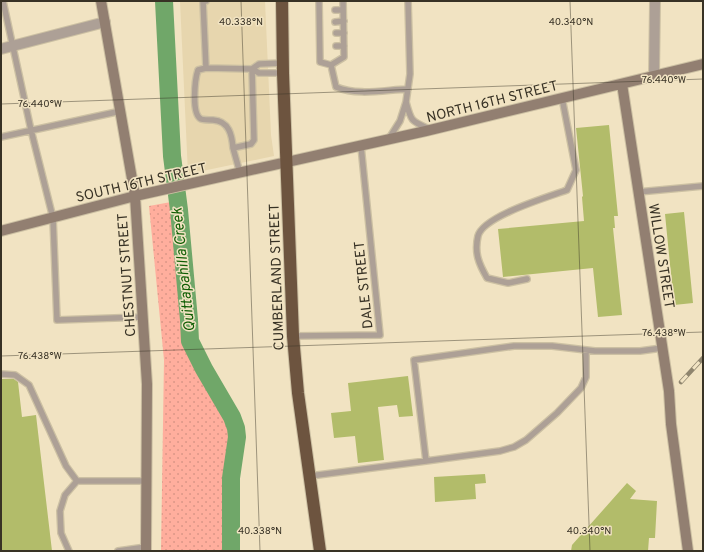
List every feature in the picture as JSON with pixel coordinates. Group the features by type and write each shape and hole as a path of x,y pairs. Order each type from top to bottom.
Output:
{"highway":[{"name":"CUMBERLAND STREET","path":"282,1 293,336 298,393 320,551"}],"street":[{"name":"CHESTNUT STREET","path":"101,1 135,196 147,384 146,549"},
{"path":"654,77 655,1"},
{"path":"1,49 105,22"},
{"name":"NORTH 16TH STREET","path":"287,162 431,130 703,64"},
{"name":"WILLOW STREET","path":"622,84 669,391 671,424 688,551"},
{"name":"SOUTH 16TH STREET","path":"1,231 135,196 287,162"}],"lane":[{"path":"3,1 31,130 53,218 57,320 143,316"},
{"path":"206,1 203,1 206,68"},
{"path":"319,1 322,11 322,46 320,62 331,64 344,57 343,1"},
{"path":"388,140 400,121 406,102 408,89 410,74 408,1"},
{"path":"335,10 343,10"},
{"path":"335,22 344,22"},
{"path":"336,34 344,33"},
{"path":"336,46 344,46"},
{"path":"252,69 258,64 283,68"},
{"path":"331,64 336,87 346,91 363,92 408,89"},
{"path":"240,173 233,148 232,137 228,128 222,122 198,117 196,109 195,78 198,70 206,68 252,69 259,73 283,68"},
{"path":"233,148 251,144 254,140 252,69"},
{"path":"527,279 508,283 487,278 477,259 478,235 488,223 512,210 567,190 576,170 562,98"},
{"path":"406,102 411,119 431,130"},
{"path":"1,137 121,111"},
{"name":"DALE STREET","path":"293,336 380,335 361,146"},
{"path":"638,192 703,186"},
{"path":"426,461 414,360 514,346 552,346 586,350 640,352 662,348"},
{"path":"310,476 500,451 514,447 526,440 581,388 586,377 586,350"},
{"path":"1,374 15,375 29,385 66,466 78,481"},
{"path":"69,551 61,533 60,511 65,495 78,481 146,481"},
{"path":"118,551 146,549"}],"shaded area":[{"path":"180,1 265,1 271,135 274,156 188,174"},
{"path":"171,202 184,343 229,424 231,434 225,479 225,551 161,551 164,360 149,206"}],"building":[{"path":"609,125 618,216 614,216 615,228 613,228 622,315 598,317 593,268 503,277 498,229 584,221 576,128"},
{"path":"684,212 693,303 674,305 665,214"},
{"path":"408,376 413,416 399,417 397,405 378,407 384,460 358,463 355,436 334,438 331,413 351,411 348,383"},
{"path":"1,379 14,379 18,382 22,417 36,415 52,551 1,551"},
{"path":"485,474 486,483 475,484 476,499 435,502 434,477"},
{"path":"627,483 636,491 630,499 657,501 655,538 649,538 648,551 571,551 572,545"}],"waterway":[{"name":"Quittapahilla Creek","path":"164,1 172,156 179,210 190,341 204,369 232,417 236,428 237,437 231,478 231,551"}],"railway":[{"path":"681,382 703,358"}]}
